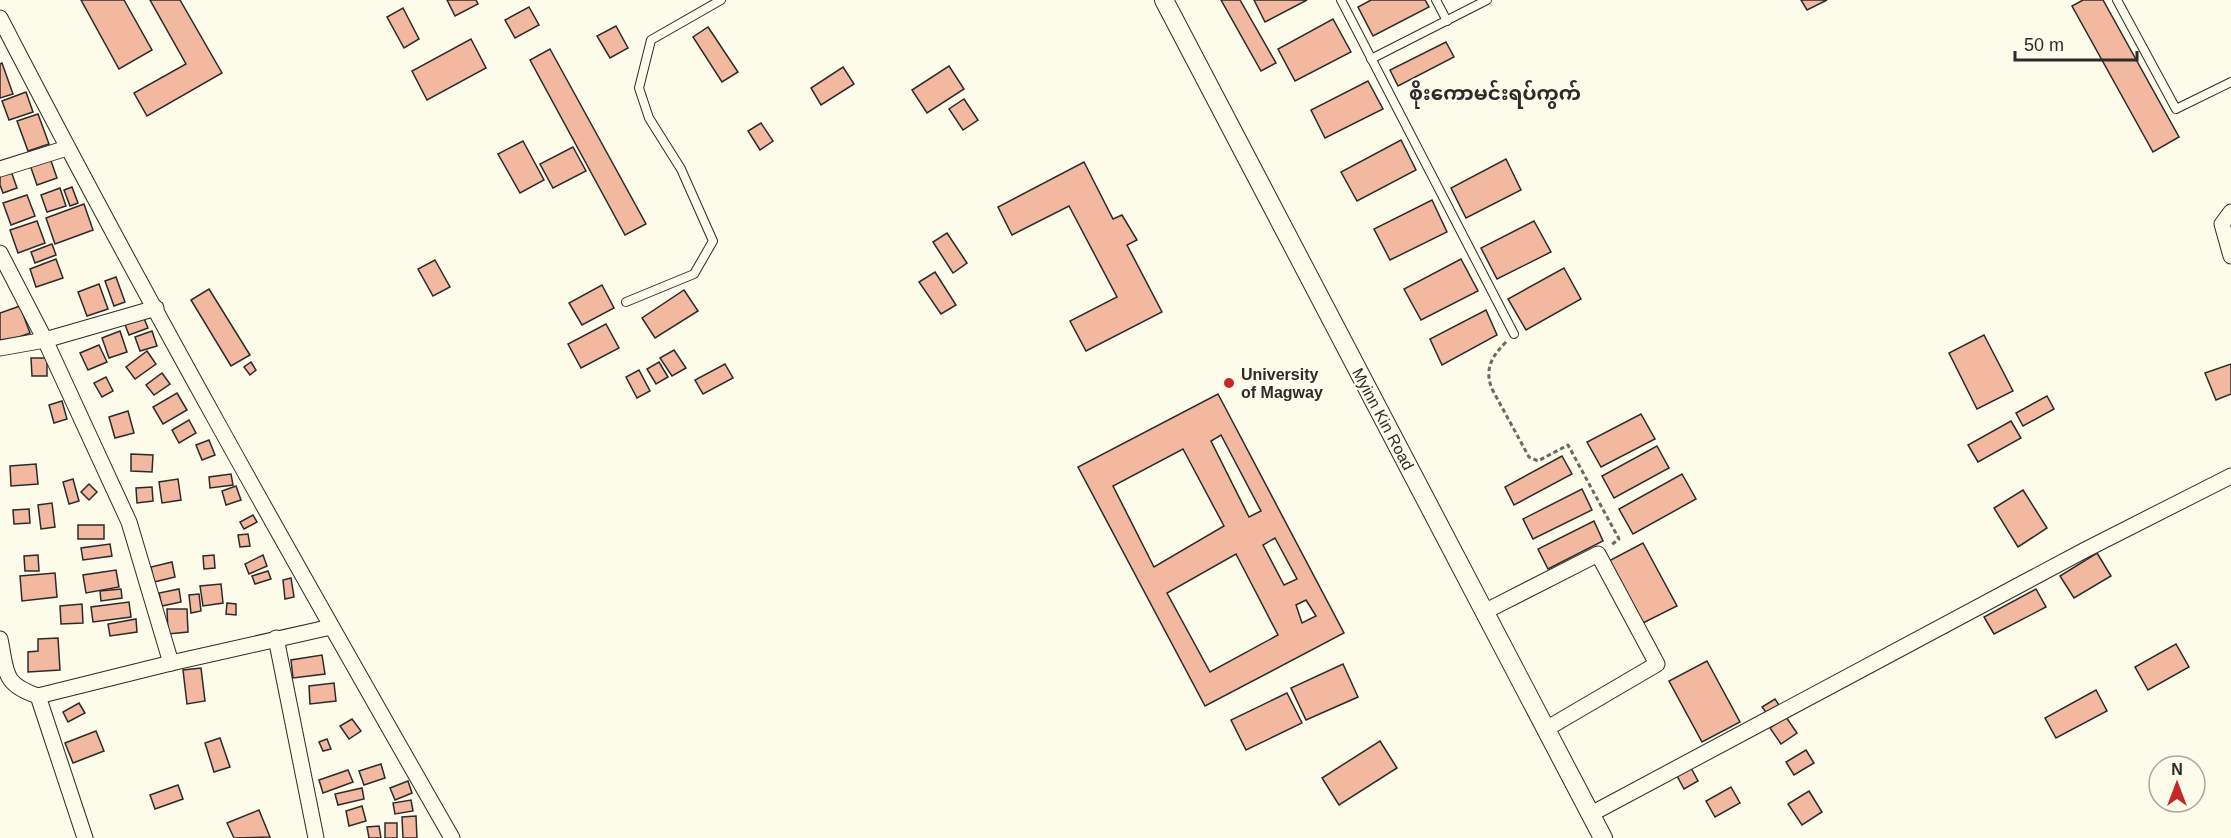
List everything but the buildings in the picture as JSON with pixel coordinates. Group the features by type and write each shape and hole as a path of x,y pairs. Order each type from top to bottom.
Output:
{"street":[{"name":"Myinn Kin Road","path":"1164,0 1603,838"},
{"path":"0,18 67,148 331,627 452,838"},
{"path":"0,169 67,148"},
{"path":"2231,212 2222,224 2231,256"},
{"path":"0,253 45,340 129,522 171,663"},
{"path":"0,348 45,340 156,308"},
{"path":"1590,814 2074,555 2231,476"},
{"path":"1484,612 1598,554 1657,664 1546,729"},
{"path":"0,639 4,677 21,690 38,696 276,638 331,627"},
{"path":"276,638 316,838"},
{"path":"38,696 85,838"}],"lane":[{"path":"626,302 694,274 713,241 681,170 649,118 639,88 651,40 721,0"},
{"path":"1341,0 1514,334"},
{"path":"1436,0 1447,21"},
{"path":"1371,58 1487,0"},
{"path":"2117,0 2176,109 2231,82"}],"path":[{"path":"1514,334 1496,352 1489,365 1488,378 1529,458 1538,461 1568,445 1619,539 1598,554"}],"place":[{"name":"University of Magway","path":"1229,383"}],"district":[{"name":"စိုးကောမင်းရပ်ကွက်","path":"1495,93"}]}
